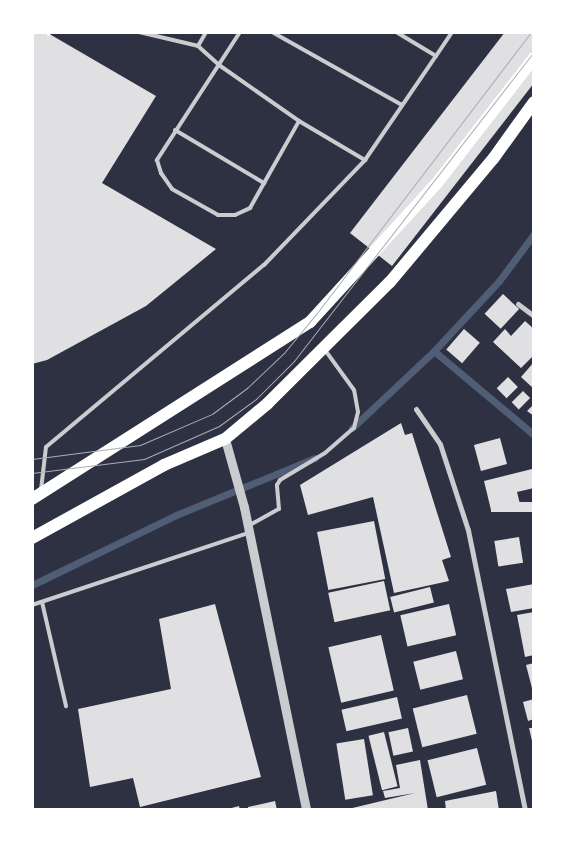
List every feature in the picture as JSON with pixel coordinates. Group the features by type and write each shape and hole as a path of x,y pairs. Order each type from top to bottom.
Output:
{"main road":[{"path":"36,497 310,322 437,183 534,58"},
{"path":"32,538 164,465 225,439 267,404 362,312 390,282 492,160 532,108"}],"street":[{"path":"518,304 534,316"},
{"path":"416,409 440,444 468,530 525,810"},
{"path":"225,439 244,507 306,810"}],"lane":[{"path":"139,32 198,46 219,65 299,121 366,160"},
{"path":"198,46 206,32"},
{"path":"240,32 157,160 161,173 172,189 218,215 235,215 250,208 299,121"},
{"path":"272,32 402,105"},
{"path":"396,32 436,56"},
{"path":"36,497 46,447 264,265 366,160 452,32"},
{"path":"175,130 264,183"},
{"path":"32,605 248,529 279,509 277,485 354,428 358,412 354,390 324,348"},
{"path":"42,602 66,706"}],"building":[{"path":"32,32 46,32 156,96 102,183 216,249 146,306 47,360 32,364"},
{"path":"505,32 534,32 534,83 392,266 350,233"},
{"path":"503,294 519,309 501,329 485,314"},
{"path":"525,321 534,329 534,355 521,368 493,342 505,329 511,336"},
{"path":"464,329 480,343 462,363 446,349"},
{"path":"534,362 534,389 521,377"},
{"path":"508,377 518,387 507,398 497,388"},
{"path":"523,391 530,398 519,409 512,402"},
{"path":"534,404 534,416 527,411"},
{"path":"401,423 405,435 412,433 451,557 442,560 449,581 394,593 373,497 308,515 300,485"},
{"path":"500,438 507,464 481,471 474,445"},
{"path":"532,469 534,488 517,492 520,504 491,510 484,481"},
{"path":"491,502 534,502 534,512 491,512"},
{"path":"374,521 385,579 328,590 317,532"},
{"path":"519,537 523,563 498,567 494,541"},
{"path":"384,581 390,610 334,622 328,593"},
{"path":"534,584 534,608 511,612 506,589"},
{"path":"430,587 434,603 394,612 390,597"},
{"path":"215,604 261,777 140,807 133,778 90,787 78,709 171,689 159,619"},
{"path":"449,604 456,635 407,646 400,615"},
{"path":"534,612 534,655 525,657 517,615"},
{"path":"381,635 394,691 341,703 328,647"},
{"path":"456,651 463,679 420,690 413,662"},
{"path":"534,663 534,692 533,692 526,665"},
{"path":"467,695 477,734 422,747 413,709"},
{"path":"397,697 402,718 346,731 341,710"},
{"path":"534,699 534,719 528,721 523,702"},
{"path":"408,728 413,751 393,756 388,732"},
{"path":"529,728 534,728 534,745 533,745"},
{"path":"384,732 398,786 382,790 368,736"},
{"path":"364,739 373,795 345,800 336,743"},
{"path":"477,748 486,785 437,797 428,760"},
{"path":"420,760 428,810 344,810 415,793 385,798 383,791 400,788 396,765"},
{"path":"496,791 499,810 446,810 445,801"},
{"path":"275,801 277,810 248,810 248,807"},
{"path":"239,806 240,810 228,810 228,809"}],"waterway":[{"path":"352,428 434,351 499,281 534,234"},
{"path":"434,351 534,435"},
{"path":"32,585 176,515 315,458"}],"tram line":[{"path":"32,459 140,445 212,414 247,388 284,353 317,313 531,32"},
{"path":"32,473 144,459 219,426 256,399 294,361 534,52"}]}
